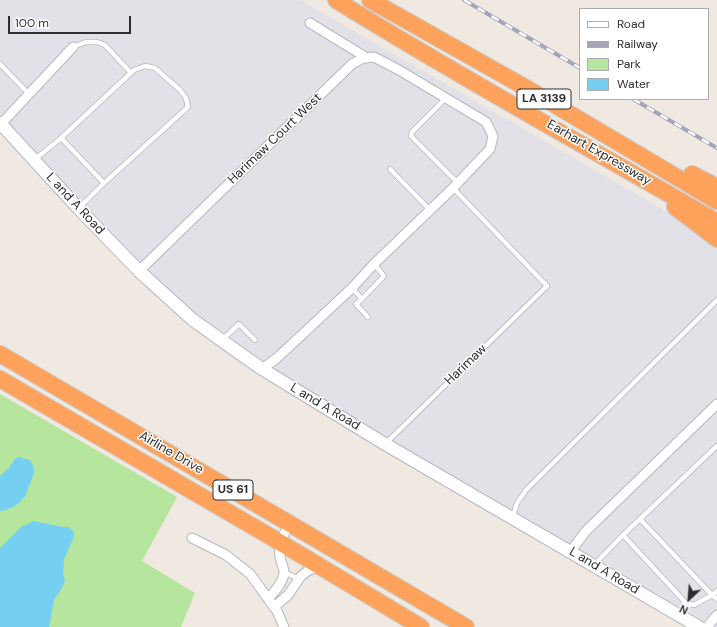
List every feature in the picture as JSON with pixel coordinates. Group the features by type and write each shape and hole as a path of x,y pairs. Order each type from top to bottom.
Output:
{"highway":[{"path":"323,0 381,28"},
{"name":"Earhart Expressway","path":"336,0 466,78 717,222"},
{"name":"Earhart Expressway","path":"370,0 528,89 717,201"},
{"path":"528,89 717,187"},
{"path":"616,163 717,239"},
{"name":"Airline Drive","path":"0,354 466,627"},
{"path":"2,380 14,362"},
{"name":"Airline Drive","path":"2,380 280,542 421,627"},
{"path":"156,470 167,451"}],"street":[{"path":"262,369 277,358 352,288 374,264 456,185 490,149 493,136 486,122 399,70 374,57 367,58 310,23"},
{"path":"1,123 72,47"},
{"name":"Harimaw Court West","path":"139,272 352,64 363,58 367,58"},
{"name":"L and A Road","path":"1,123 78,209 139,272 193,320 262,369 386,444 699,627"},
{"path":"571,552 586,531 717,404"},
{"path":"271,603 284,572 280,557 280,542 290,523"},
{"path":"192,538 226,555 250,574 277,611 284,627"},
{"path":"271,603 288,595 299,579 309,570 321,567"},
{"path":"707,627 717,615"}],"lane":[{"path":"380,0 423,30"},
{"path":"72,47 86,42 97,42 105,45 130,73"},
{"path":"0,64 29,94"},
{"path":"34,160 61,139 134,70 145,66 155,68 180,90 186,98 188,107 103,184 78,209"},
{"path":"446,98 412,132 412,136 456,185"},
{"path":"61,139 103,184"},
{"path":"390,169 430,210"},
{"name":"Harimaw","path":"386,444 547,286 456,185"},
{"path":"368,317 356,304 384,276 374,264"},
{"path":"352,288 362,299"},
{"path":"513,517 517,503 526,490 717,300"},
{"path":"222,340 238,324 255,340"},
{"path":"594,565 623,535 717,446"},
{"path":"640,519 717,600"},
{"path":"623,535 686,603 694,606 717,591"},
{"path":"284,572 299,579"}],"shaded area":[{"path":"0,0 300,0 680,219 717,248 717,627 693,627 243,366 192,328 148,290 0,130"}],"green space":[{"path":"0,394 177,497 142,561 195,593 181,627 0,627"}],"water":[{"path":"18,457 30,460 34,470 33,476 24,498 14,506 0,511 0,476"},
{"path":"33,521 69,527 74,532 73,539 64,559 63,573 65,581 54,600 49,627 0,627 0,548 23,525"}],"railway":[{"path":"464,0 579,67"},
{"path":"635,100 717,148"}]}
